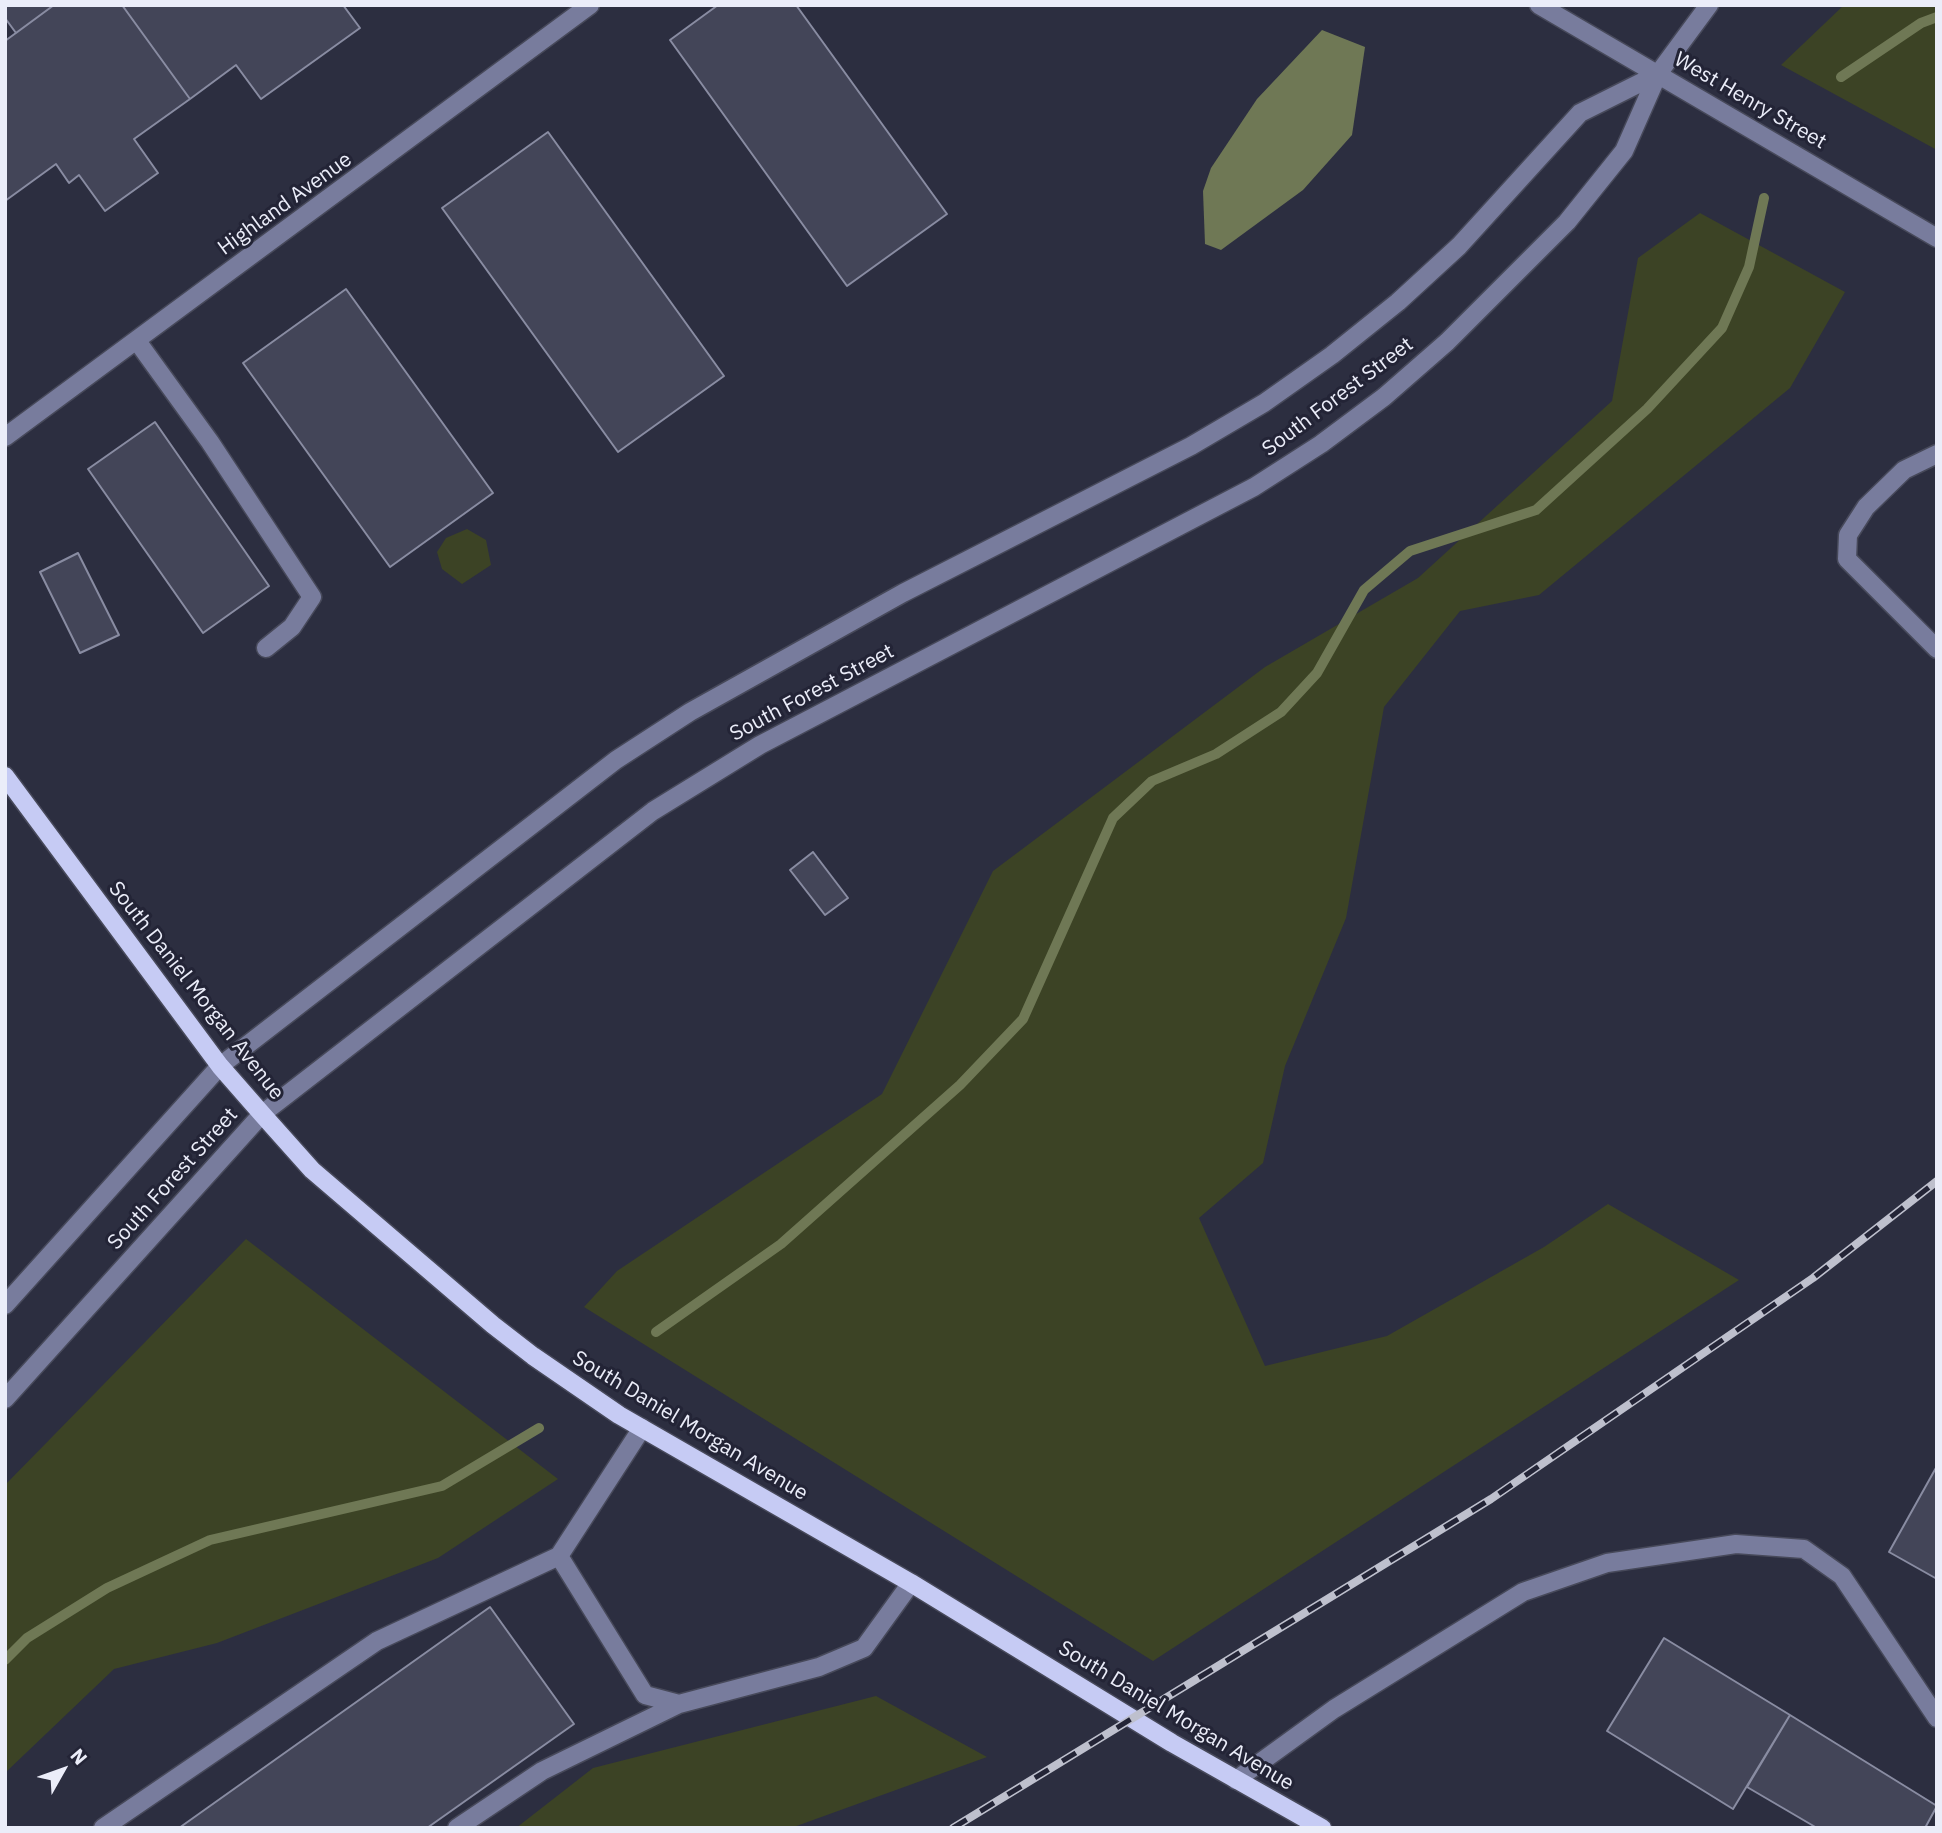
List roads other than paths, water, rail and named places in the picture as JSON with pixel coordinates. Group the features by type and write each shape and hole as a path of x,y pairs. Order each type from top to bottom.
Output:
{"main road":[{"name":"South Daniel Morgan Avenue","path":"5,776 220,1066 312,1170 413,1259 533,1356 642,1428 911,1583 1236,1780 1322,1828"}],"street":[{"name":"Highland Avenue","path":"5,437 590,5"},
{"name":"West Henry Street","path":"1539,5 1937,239"},
{"name":"South Forest Street","path":"5,1399 262,1114 653,811 760,745 1254,487 1321,444 1384,397 1447,342 1567,222 1624,151 1658,74 1709,5"},
{"name":"South Forest Street","path":"5,1304 220,1066 615,760 690,712 903,593 1179,452 1264,403 1332,355 1408,293 1494,209 1580,113 1658,74"},
{"path":"137,341 210,442 312,597 292,627 266,648"},
{"path":"1937,454 1904,470 1866,507 1848,535 1847,559 1937,649"},
{"path":"103,1828 377,1641 559,1556 642,1428"},
{"path":"1236,1780 1334,1709 1523,1592 1607,1563 1736,1544 1804,1549 1842,1576 1937,1718"},
{"path":"559,1556 645,1695 679,1704"},
{"path":"457,1828 542,1771 679,1704 819,1667 864,1648 911,1583"}],"waterway":[{"path":"1841,77 1921,23 1937,17"},
{"path":"656,1332 781,1244 960,1085 1023,1019 1113,818 1152,781 1216,754 1281,712 1317,673 1364,590 1410,551 1536,510 1647,409 1722,328 1749,267 1764,198"},
{"path":"5,1660 27,1638 107,1588 210,1540 442,1486 539,1428"}],"railway":[{"path":"953,1828 1491,1499 1813,1278 1937,1181"}]}
